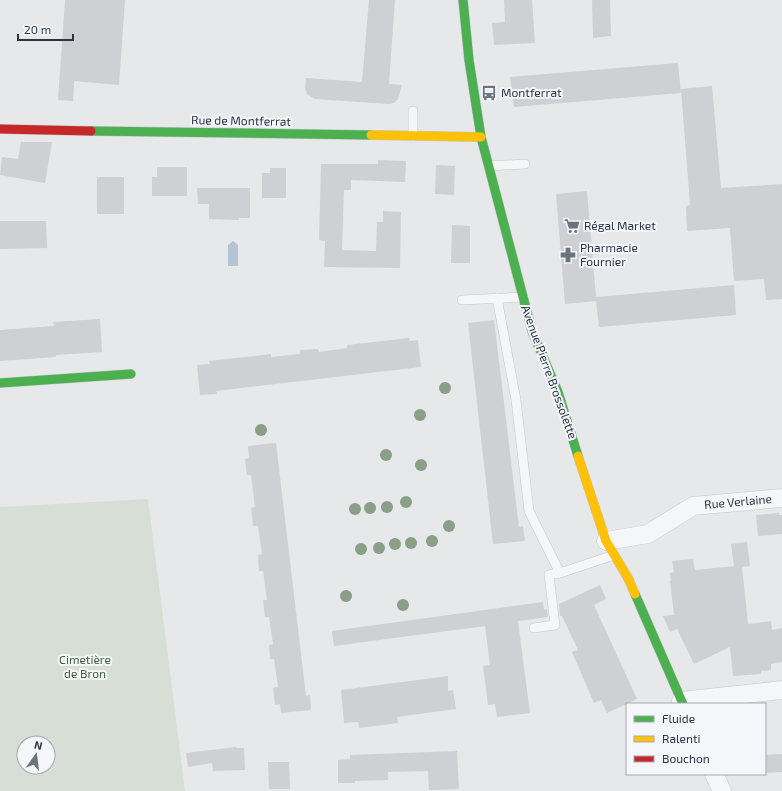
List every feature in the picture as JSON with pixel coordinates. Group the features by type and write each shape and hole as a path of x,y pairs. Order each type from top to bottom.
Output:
{"street":[{"name":"Avenue Pierre Brossolette","path":"463,0 469,60 481,137 532,331 558,392 610,548 628,578 682,702"},
{"name":"Rue de Montferrat","path":"0,129 481,137"},
{"path":"0,383 131,374"},
{"name":"Rue Verlaine","path":"610,548 648,534 693,506 782,498"},
{"path":"682,702 782,690"},
{"path":"714,775 722,791"}],"lane":[{"path":"413,112 413,136"},
{"path":"488,166 525,164"},
{"path":"462,300 523,297"},
{"path":"497,298 516,400 529,511 560,573"},
{"path":"534,628 555,625 549,575 560,573 610,548"}],"green space":[{"name":"Cimetière de Bron","path":"148,499 185,791 0,791 0,507"}],"water":[{"path":"233,241 238,245 238,266 228,266 228,245"}],"building":[{"path":"65,0 125,0 119,85 74,81 73,101 58,100"},
{"path":"369,0 395,0 389,84 402,85 398,99 394,103 389,104 315,99 311,97 307,94 305,88 306,78 362,82"},
{"path":"504,0 532,0 535,43 494,45 492,23 505,22"},
{"path":"592,0 610,0 611,36 593,38"},
{"path":"678,63 681,93 514,107 510,77"},
{"path":"712,86 721,188 782,184 782,299 766,300 764,279 734,281 730,228 687,231 686,206 690,205 681,89"},
{"path":"21,142 52,142 45,183 0,175 2,157 18,159"},
{"path":"378,160 406,161 405,182 351,180 351,190 344,190 342,250 376,251 377,222 383,222 383,211 401,212 400,268 324,267 325,241 319,240 321,164 378,164"},
{"path":"436,165 455,166 454,195 435,194"},
{"path":"157,167 187,167 187,196 152,196 152,177 157,177"},
{"path":"270,168 286,168 286,198 262,198 262,173 270,173"},
{"path":"97,177 124,177 124,214 97,214"},
{"path":"197,188 250,188 250,218 239,218 239,220 209,219 209,204 198,204"},
{"path":"587,191 596,297 734,285 736,315 599,327 596,301 565,304 556,194"},
{"path":"0,221 46,221 47,248 0,249"},
{"path":"452,225 470,226 470,263 451,263"},
{"path":"100,319 102,352 0,361 0,330 54,326 53,322"},
{"path":"494,320 519,527 523,526 525,541 493,544 468,323"},
{"path":"409,338 410,341 418,340 421,367 216,391 217,394 200,395 197,365 210,364 209,361 271,354 271,357 300,354 300,350 318,349 319,352 347,348 347,345"},
{"path":"276,443 306,696 310,695 311,710 281,713 280,704 275,705 273,688 278,687 274,659 270,659 269,645 273,644 269,617 265,617 263,600 267,600 263,571 259,571 258,555 262,554 258,526 253,526 251,508 255,507 251,475 247,475 245,459 249,458 248,446"},
{"path":"779,513 779,515 782,515 782,534 758,536 756,515"},
{"path":"747,542 750,566 742,567 748,624 771,621 772,630 782,628 782,662 771,664 771,670 761,671 761,674 733,676 730,647 694,664 677,629 670,632 663,616 674,615 670,581 670,573 674,572 672,561 693,559 695,570 734,566 731,544"},
{"path":"600,585 606,599 594,605 637,699 607,713 601,700 594,703 572,652 578,650 562,616 560,616 559,604"},
{"path":"543,602 544,610 547,609 548,617 518,621 530,713 497,717 495,704 488,705 483,666 490,665 485,626 334,646 332,631"},
{"path":"448,676 448,691 453,690 456,709 397,717 398,723 359,728 358,722 344,723 341,690"},
{"path":"236,747 244,748 245,770 213,771 212,763 188,767 186,753"},
{"path":"457,751 459,789 429,790 428,771 388,772 388,780 338,783 338,760 350,759 350,755"},
{"path":"782,754 782,772 766,773 766,755"},
{"path":"268,762 289,762 290,789 269,789"}],"traffic: fast":[{"path":"463,0 469,60 481,137 532,331 558,392 578,456"},
{"path":"91,131 371,135"},
{"path":"0,383 131,374"},
{"path":"635,594 683,703"}],"traffic: slow":[{"path":"371,135 481,137"},
{"path":"578,456 606,541 628,578 635,594"}],"traffic: jam":[{"path":"0,129 91,131"}],"place":[{"name":"Montferrat","path":"489,93"},
{"name":"Régal Market","path":"572,226"},
{"name":"Pharmacie Fournier","path":"568,255"}]}
